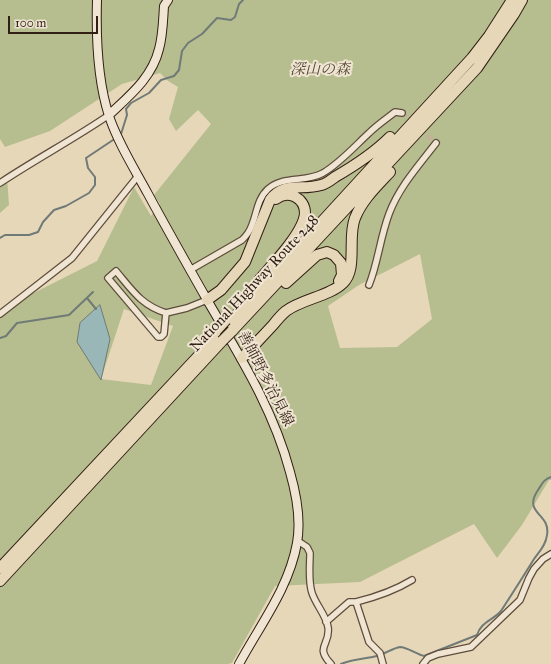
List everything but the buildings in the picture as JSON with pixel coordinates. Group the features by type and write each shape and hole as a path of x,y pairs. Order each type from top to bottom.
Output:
{"highway":[{"name":"National Highway Route 248","path":"230,326 472,58 489,36 512,0"},
{"name":"National Highway Route 248","path":"0,568 176,378 230,326 477,68 522,0"},
{"path":"269,206 270,200 274,194 280,190 322,185 381,146 424,104 444,81 472,58"},
{"path":"242,358 286,311 305,301 334,290 343,283 348,276 351,264 352,232 355,219 362,204 419,137 470,81 476,73 477,68"},
{"path":"207,300 221,290 245,262 264,214 269,206 278,197 284,195 292,195 299,198 305,211 304,221 299,231 256,284 230,326"},
{"path":"230,326 252,318 317,254 327,252 334,255 341,263 342,276 334,290"},
{"name":"National Highway Route 248","path":"0,581 219,336"}],"main road":[{"name":"善師野多治見線","path":"97,0 102,81 109,115 124,151 207,300 242,358 260,393 282,443 294,488 298,507 298,541 291,569 283,587 239,664"},
{"path":"109,115 135,90 152,70 159,49 164,6 168,0"}],"street":[{"path":"190,270 242,240 248,233 262,195 276,183 284,180 313,177 323,173 352,151 370,132 395,112 402,113"},
{"path":"0,183 44,155 80,135 109,115"},
{"path":"369,286 373,276 382,234 389,213 411,175 436,143"},
{"path":"0,314 72,258 138,176"},
{"path":"166,313 164,334 162,337 158,337 108,278 116,271 146,304 155,310 166,313 187,308 207,300"},
{"path":"298,541 307,547 310,553 312,593 328,628 328,637 322,649 324,657 331,664"},
{"path":"423,664 428,658 438,654 471,647 520,600 534,569 543,559 551,554"},
{"path":"326,622 349,602 378,597 412,580"},
{"path":"356,602 369,642 380,654 383,664"}],"green space":[{"name":"深山の森","path":"0,0 551,0 551,480 549,480 522,525 497,558 474,524 360,582 275,586 232,663 228,664 0,664 0,310 97,261 134,187 151,216 160,204 154,195 211,124 198,110 176,131 169,119 178,87 168,81 160,73 122,84 50,131 5,147 0,139","holes":["420,254 432,319 397,347 340,348 328,306 359,285","124,309 173,326 151,385 101,379"]},
{"path":"7,177 9,205 0,213 0,181"}],"water":[{"path":"100,305 110,339 101,380 77,342 80,323"}],"waterway":[{"path":"121,134 127,115 126,109 131,103 149,93 161,80 174,76 179,70 182,51 188,43 202,34 217,18 231,20 235,17 239,4 243,0"},
{"path":"0,238 5,235 29,235 38,232 43,222 54,210 66,206 89,193 95,185 95,177 88,168 86,158 113,140"},
{"path":"0,338 6,336 17,323 69,315 93,292"},
{"path":"87,298 96,309"},
{"path":"341,664 377,656 400,647 424,656 477,635 481,627 501,611 545,542 547,528 545,522 533,504 538,490 545,480 551,477"}],"tunnel":[{"path":"402,113 436,143"}]}
